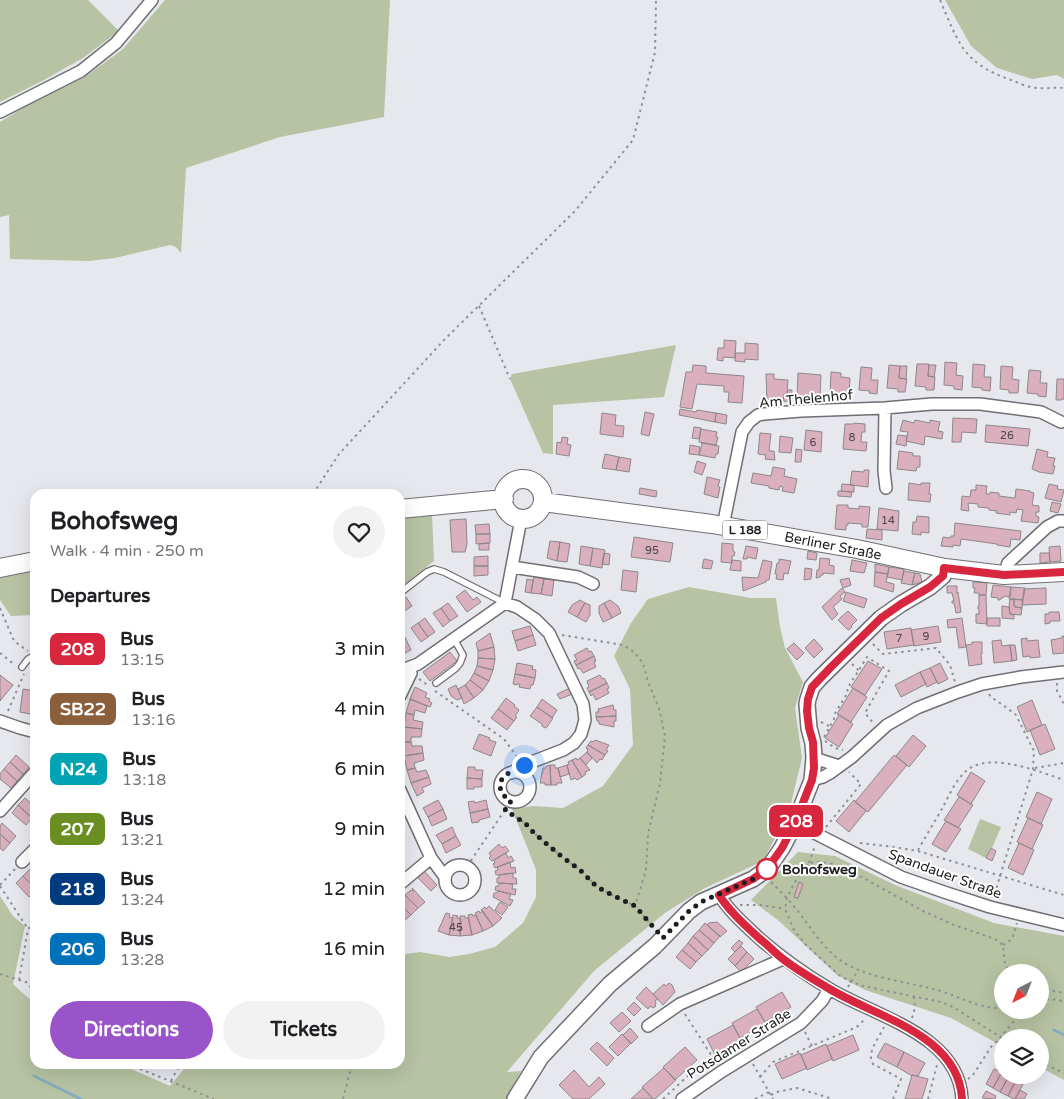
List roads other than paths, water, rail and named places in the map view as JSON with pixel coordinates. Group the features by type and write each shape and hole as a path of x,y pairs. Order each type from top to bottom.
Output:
{"main road":[{"path":"527,480 533,482 542,492 543,502 539,511 534,516 521,519 511,514 504,504 505,492 508,486 514,482 527,480"},
{"path":"405,509 504,499"},
{"name":"Berliner Straße","path":"543,502 723,526 857,549 944,568 1004,575 1064,572"},
{"path":"0,568 30,562"}],"street":[{"path":"0,112 81,71 116,43 152,0"},
{"name":"Am Thelenhof","path":"723,526 742,432 749,422 758,415 932,404 980,404 1041,412 1062,422"},
{"path":"885,408 884,471 886,488"},
{"path":"407,671 505,603 521,519"},
{"path":"1004,575 1008,563 1047,527 1058,521 1064,521"},
{"path":"512,567 578,577 593,584"},
{"path":"515,1099 541,1057 610,984 663,938 689,911 701,902 723,901 762,873 771,864 795,823 812,780 813,742 807,711 812,687 890,611 930,587 943,576 944,568"},
{"path":"505,603 517,607 535,619 550,633 583,704 585,720 581,734 574,743 563,750 524,765 511,773 503,778 500,787 508,805 524,798 530,784 521,773 511,773"},
{"path":"812,780 823,777 840,766 887,725 917,708 982,684 1064,672"},
{"path":"2,722 30,730"},
{"path":"814,758 840,766"},
{"path":"0,810 30,777"},
{"path":"405,803 431,858 445,877 450,891 464,895 473,889 476,880 469,867 459,864 447,872 445,877"},
{"name":"Spandauer Straße","path":"795,823 901,877 990,907 1064,925"},
{"path":"22,862 30,854"},
{"path":"405,880 431,858"},
{"path":"723,901 739,920 783,959 829,989 921,1035 941,1052 954,1071 960,1085 962,1099"},
{"path":"648,1026 680,1004 783,959"},
{"name":"Potsdamer Straße","path":"682,1099 721,1072 801,1023 822,1001 829,989"}],"lane":[{"path":"405,589 427,572 434,569 444,572 505,603"},
{"path":"436,683 460,664 463,655 454,639"},
{"path":"22,669 30,658"}],"waterway":[{"path":"1054,1030 1064,1035"},
{"path":"34,1076 81,1099"}],"place":[{"name":"Bohofsweg","path":"767,869"}]}
